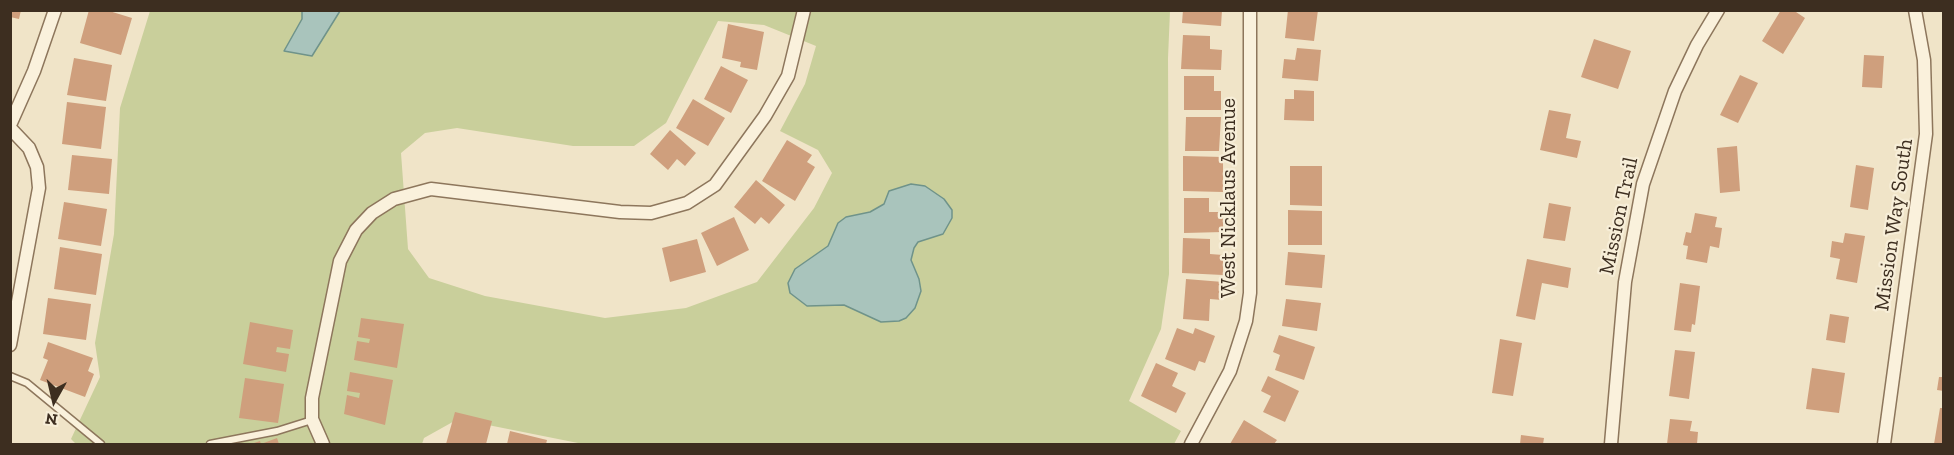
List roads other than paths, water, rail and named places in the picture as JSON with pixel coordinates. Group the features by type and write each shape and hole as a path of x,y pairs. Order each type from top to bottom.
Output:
{"street":[{"path":"10,345 39,188 37,167 29,148 10,127 34,71 55,10"},
{"path":"321,442 312,420 312,398 340,261 356,230 383,205 406,194 444,189 620,212 651,213 687,203 715,186 765,116 788,76 804,10"},
{"name":"West Nicklaus Avenue","path":"1191,444 1230,371 1247,312 1251,250 1250,10"},
{"name":"Mission Trail","path":"1611,444 1625,282 1643,184 1675,91 1697,45 1718,10"},
{"name":"Mission Way South","path":"1884,444 1926,134 1924,60 1915,10"}],"lane":[{"path":"10,376 27,383 101,444"},
{"path":"210,444 278,431 312,420"}],"water":[{"path":"302,11 340,11 312,56 284,51 302,19"},
{"path":"911,184 925,186 944,199 952,210 952,218 943,234 918,242 914,248 911,260 921,291 915,308 906,318 899,321 881,322 844,305 807,306 790,293 788,283 795,269 828,246 838,223 846,217 870,212 884,204 889,191"}]}
